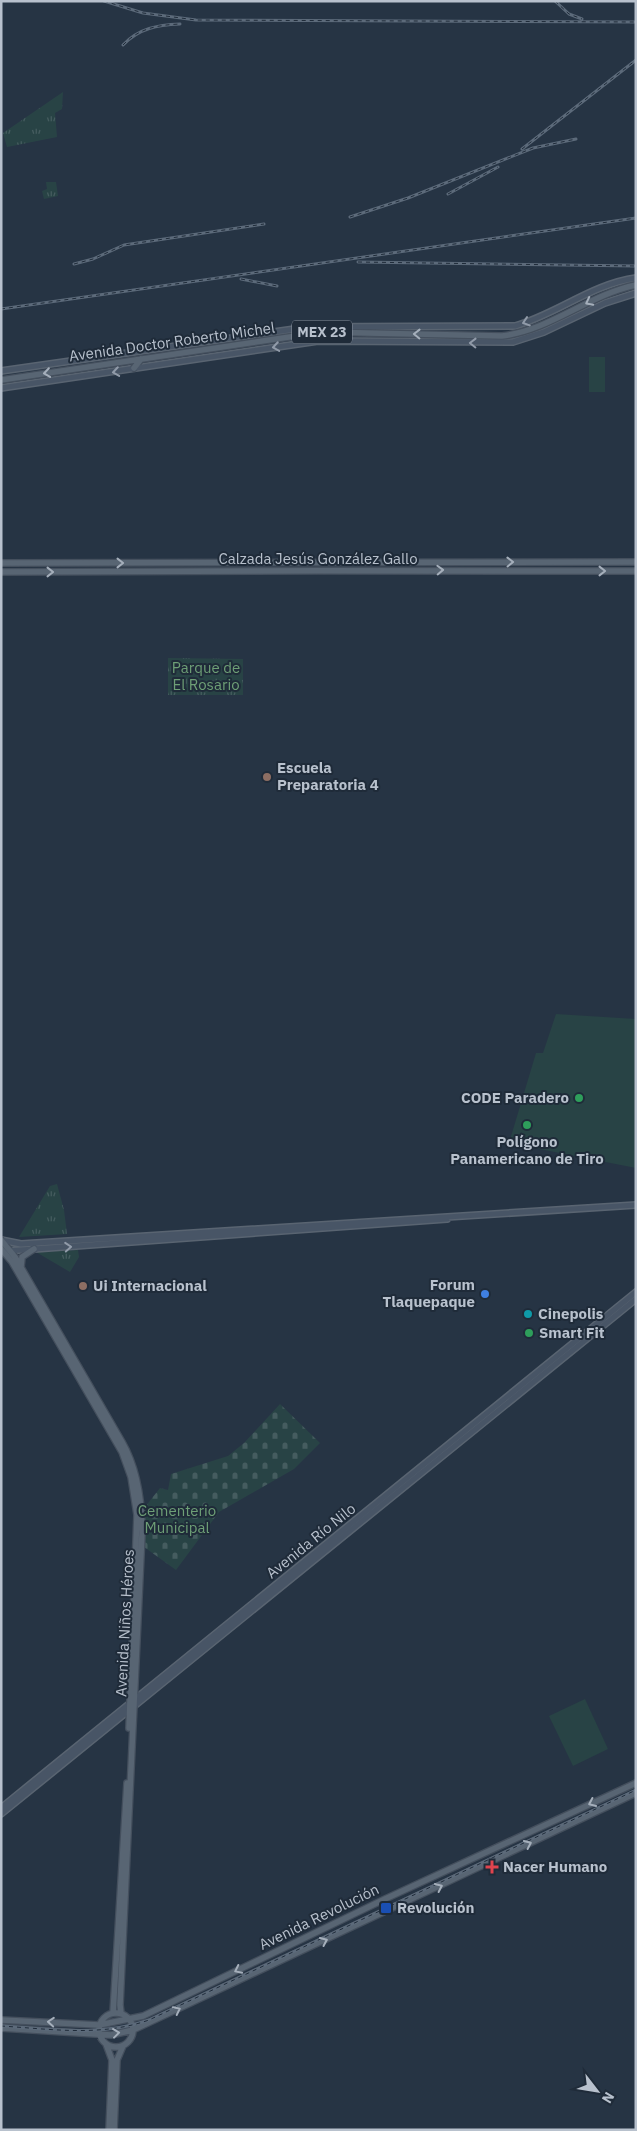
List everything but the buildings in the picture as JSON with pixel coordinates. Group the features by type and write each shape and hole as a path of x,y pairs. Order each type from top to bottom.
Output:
{"main road":[{"name":"Avenida Doctor Roberto Michel","path":"1,371 309,327 515,326 532,321 612,283 636,278"},
{"name":"Avenida Doctor Roberto Michel","path":"1,380 323,332 502,336 522,334 540,328 594,299 636,285"},
{"name":"Avenida Doctor Roberto Michel","path":"1,388 311,342 512,342 544,332 605,302 636,293"},
{"path":"435,334 436,327"},
{"path":"370,342 371,333"},
{"path":"192,344 193,351"},
{"path":"134,368 142,359"},
{"name":"Calzada Jesús González Gallo","path":"1,563 636,562"},
{"path":"359,571 381,563"},
{"name":"Calzada Jesús González Gallo","path":"1,572 453,569 636,571"},
{"path":"1,1240 21,1244 636,1205"},
{"path":"2,1252 510,1213"},
{"name":"Avenida Niños Héroes","path":"1,1240 11,1251 22,1269 122,1442 136,1478 142,1516 113,2013"},
{"path":"22,1269 22,1257 34,1249"},
{"name":"Avenida Niños Héroes","path":"2,1252 12,1262 122,1452 131,1477 137,1519 132,1705 120,1996 121,2013"},
{"name":"Avenida Río Nilo","path":"1,1814 635,1295"},
{"name":"Avenida Río Nilo","path":"1,1808 132,1705"},
{"name":"Avenida Revolución","path":"1,2020 99,2025 143,2016 385,1899 636,1782"},
{"name":"Avenida Revolución","path":"1,2028 99,2034 117,2034 133,2030 636,1793"},
{"path":"109,2130 112,2060 106,2044 99,2034 99,2025 104,2017 113,2013 121,2013 130,2020 133,2030 130,2039 118,2052 114,2130"},
{"path":"106,2044 117,2047 124,2045"}],"green space":[{"path":"63,92 62,109 55,113 57,137 7,147 3,133"},
{"path":"46,182 56,182 58,196 44,199 42,191 47,189"},
{"path":"589,357 605,357 605,392 589,392"},
{"name":"Parque de El Rosario","path":"168,658 243,659 243,695 168,695"},
{"name":"CODE Paradero","path":"556,1014 636,1019 636,1168 509,1143 536,1053 543,1053"},
{"path":"57,1184 64,1210 67,1234 19,1237 50,1186"},
{"path":"78,1250 79,1257 70,1272 36,1252"},
{"name":"Cementerio Municipal","path":"280,1404 320,1443 294,1469 219,1512 176,1570 144,1547 145,1507 160,1488 168,1490 171,1474 228,1456 244,1443"},
{"path":"585,1699 608,1749 573,1766 549,1716"}],"railway":[{"path":"104,1 143,13 196,20 636,22"},
{"path":"555,1 569,14 582,19"},
{"path":"123,45 129,39 149,28 180,24"},
{"path":"522,149 636,60"},
{"path":"350,217 408,198 533,148 576,139"},
{"path":"448,194 498,167"},
{"path":"1,309 636,218"},
{"path":"74,264 93,259 124,245 264,224"},
{"path":"358,262 636,266"},
{"path":"241,279 277,286"},
{"path":"1,2026 57,2030 94,2030 113,2029 149,2020 636,1790"}],"place":[{"name":"Escuela Preparatoria 4","path":"267,777"},
{"name":"CODE Paradero","path":"579,1098"},
{"name":"Polígono Panamericano de Tiro","path":"527,1125"},
{"name":"Ui Internacional","path":"83,1286"},
{"name":"Forum Tlaquepaque","path":"485,1294"},
{"name":"Cinepolis","path":"528,1314"},
{"name":"Smart Fit","path":"529,1333"},
{"name":"Nacer Humano","path":"492,1867"},
{"name":"Revolución","path":"386,1908"}]}
